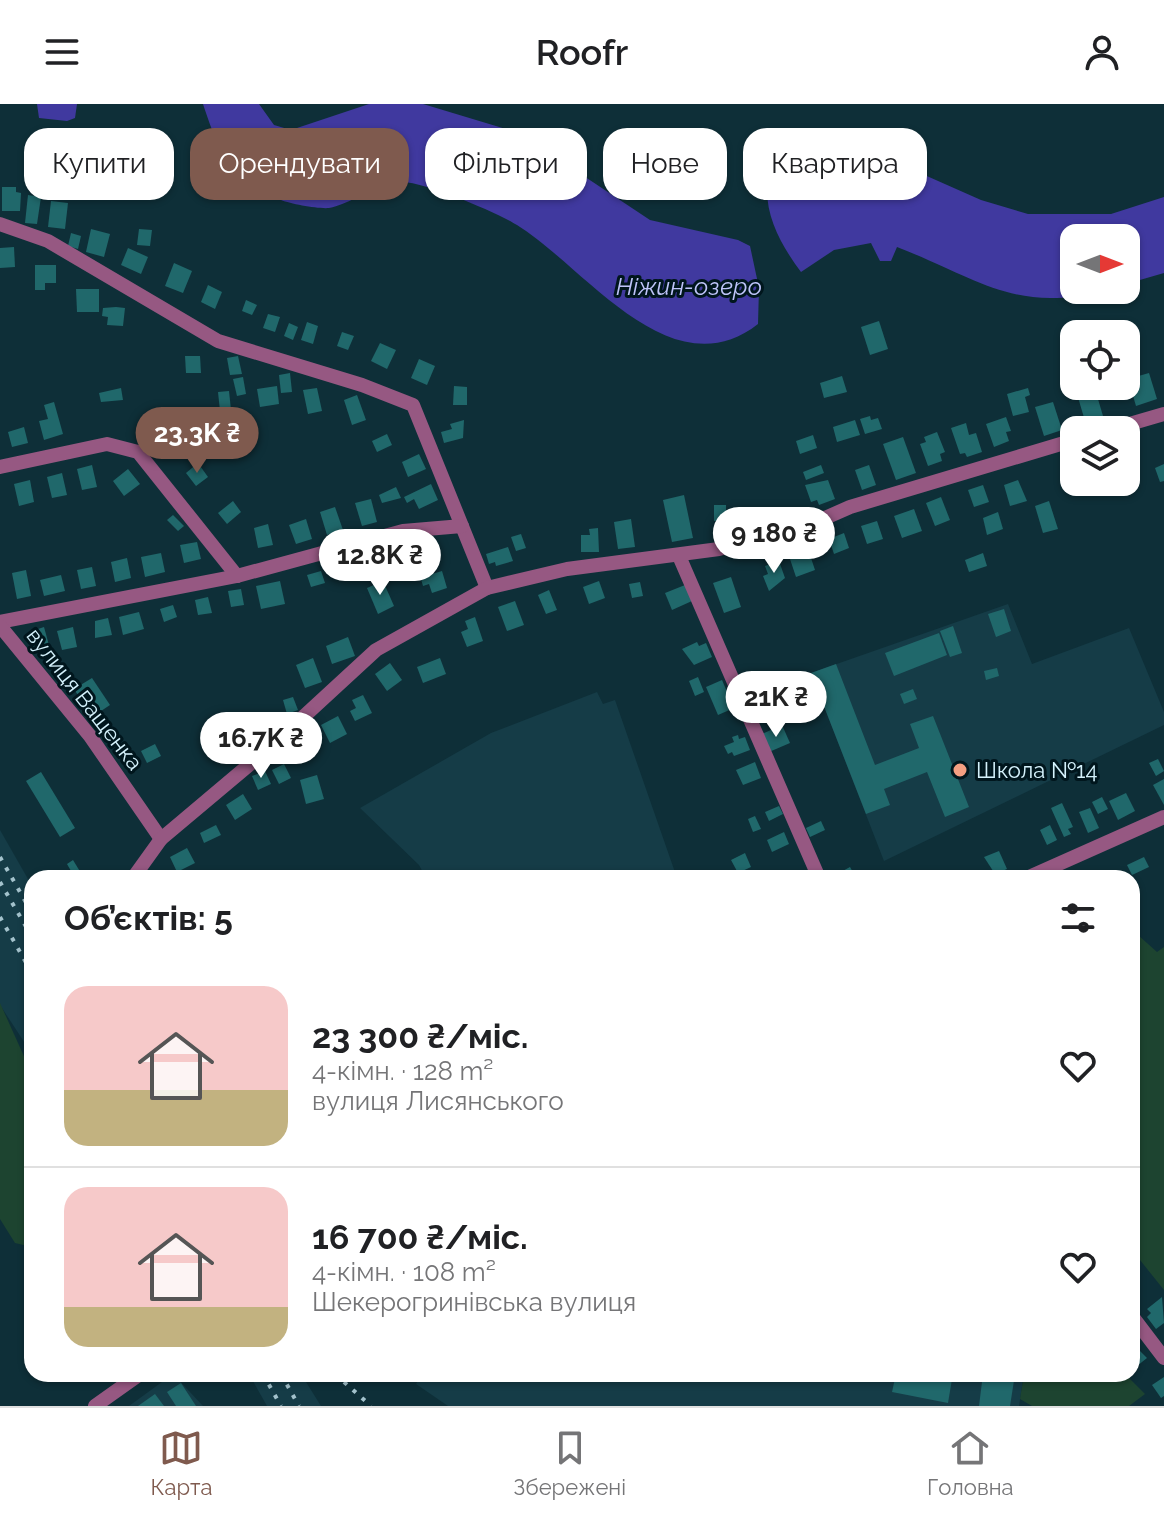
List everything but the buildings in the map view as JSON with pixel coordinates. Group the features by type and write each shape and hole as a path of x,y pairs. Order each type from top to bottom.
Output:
{"street":[{"path":"0,224 48,241 218,341 362,385 413,405 487,588"},
{"path":"1140,421 1164,414"},
{"path":"0,467 107,444 138,452 237,576"},
{"path":"139,870 161,839 252,764 376,650 487,588 567,569 679,556 809,525 850,507 1060,444"},
{"path":"0,624 237,576 403,531 462,526"},
{"path":"679,556 816,870"},
{"name":"вулиця Ващенка","path":"0,624 90,736 161,839"},
{"path":"1045,870 1164,817"},
{"path":"1140,1326 1164,1358"},
{"path":"95,1406 129,1382"}],"shaded area":[{"name":"Школа №14","path":"1008,604 1032,664 1129,628 1164,712 1164,725 884,861 811,673"},
{"path":"597,692 603,704 615,700 674,870 422,870 360,808 491,733"},
{"path":"0,830 24,872 24,1042 0,1005"},
{"path":"162,1382 180,1382 203,1406 129,1406"},
{"path":"254,1382 306,1382 321,1406 267,1406"},
{"path":"1023,1382 1019,1406 448,1406 416,1384"}],"green space":[{"path":"1140,937 1157,952 1164,947 1164,1290 1140,1260"},
{"path":"0,1003 24,1056 24,1245 15,1243 0,1219"},
{"path":"1023,1382 1133,1382 1145,1394 1129,1406 1032,1406 1020,1399"}],"water":[{"path":"37,104 77,104 75,118 67,121 39,118"},
{"path":"203,104 259,104 274,125 284,128 212,128"},
{"path":"369,104 423,104 502,128 425,128 425,186 409,183 409,128 297,128"},
{"name":"Ніжин-озеро","path":"927,176 981,200 1028,214 1111,214 1164,197 1164,273 1140,280 1140,224 1060,224 1060,297 1021,295 997,289 897,247 891,261 880,261 871,243 834,250 801,272 777,233 768,201 927,200"},
{"path":"587,178 603,189 603,200 620,200 650,220 738,240 750,246 759,288 758,324 725,341 693,343 661,334 630,316 517,225 463,200 587,200"},
{"path":"281,200 352,200 329,208"}],"railway":[{"path":"0,857 24,899"},
{"path":"0,882 24,923"},
{"path":"0,917 24,959"},
{"path":"268,1382 281,1406"},
{"path":"286,1382 299,1406"},
{"path":"344,1382 371,1406"}],"place":[{"name":"Школа №14","path":"960,770"}]}
